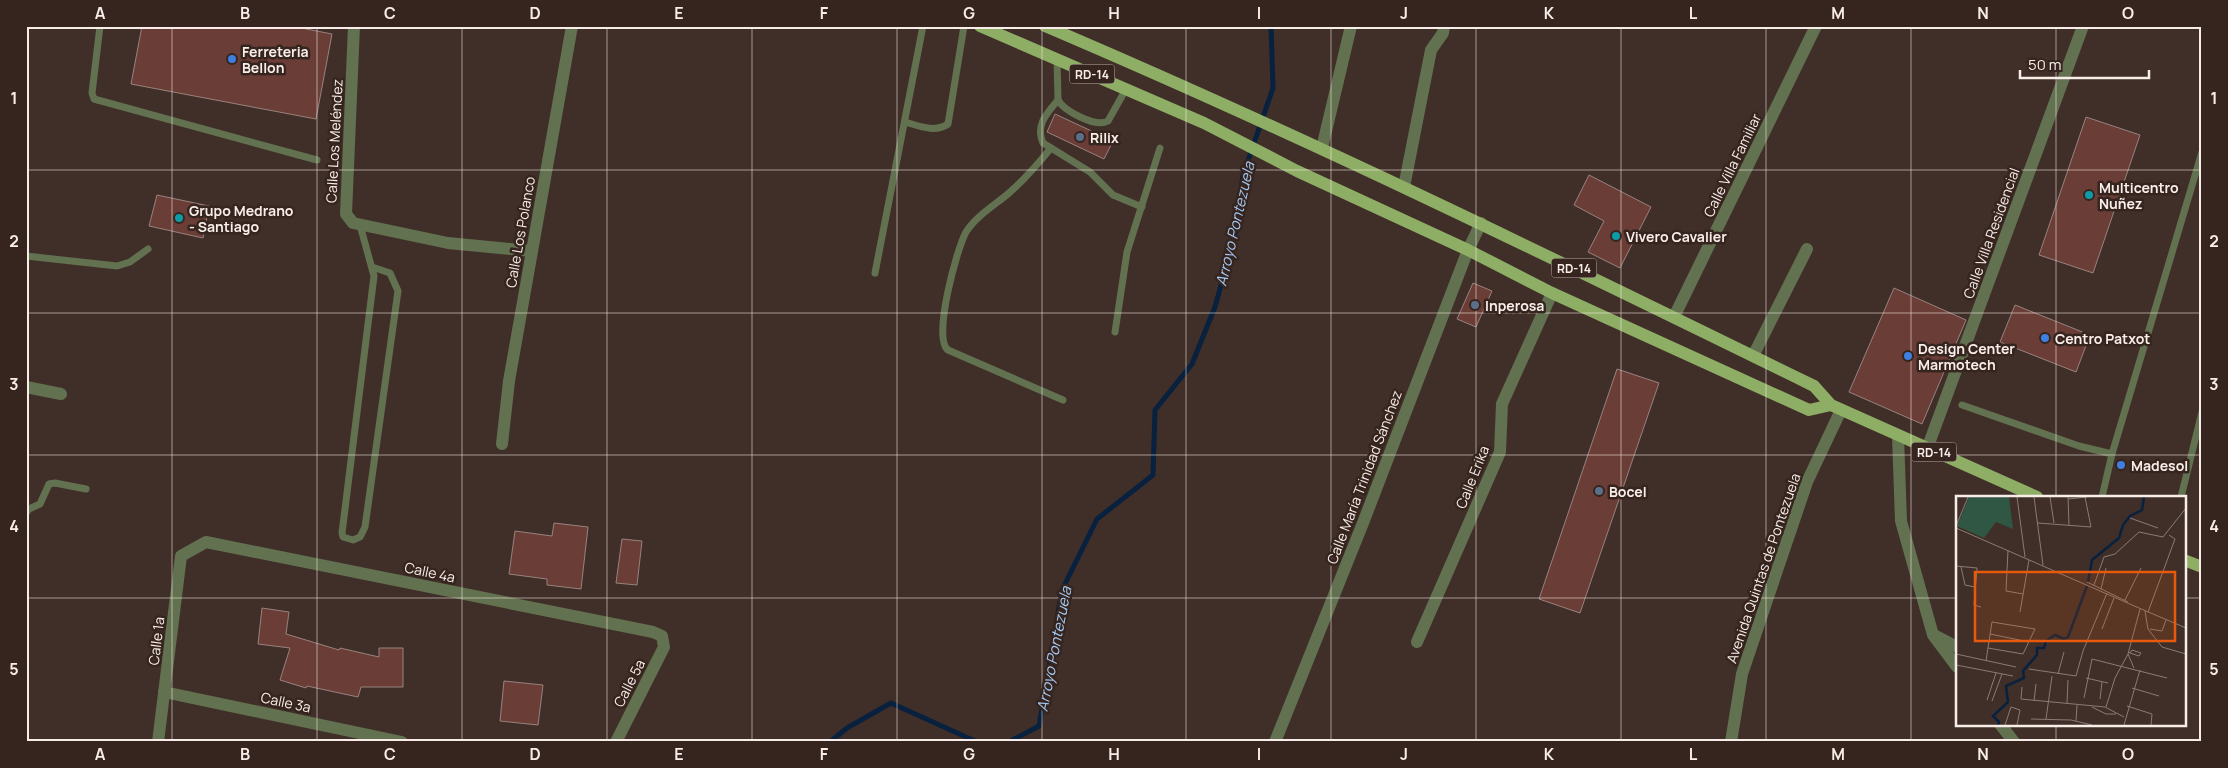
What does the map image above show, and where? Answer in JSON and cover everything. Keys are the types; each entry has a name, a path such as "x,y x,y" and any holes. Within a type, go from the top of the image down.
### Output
{"main road":[{"name":"RD-14","path":"980,26 1204,123 1297,171 1468,250 1552,293 1809,410 1836,408"},
{"name":"RD-14","path":"1045,26 1322,148 1481,223 1814,386 1836,408 2035,496"},
{"path":"2186,561 2202,567"}],"street":[{"name":"Calle Los Meléndez","path":"354,26 346,214 352,223 360,225"},
{"name":"Calle Los Polanco","path":"502,444 509,381 572,26"},
{"path":"1322,148 1351,26"},
{"path":"1404,187 1431,50 1442,33 1444,26"},
{"name":"Calle Villa Familiar","path":"1674,317 1816,26"},
{"name":"Calle Villa Residencial","path":"1926,449 2083,26"},
{"name":"Calle María Trinidad Sánchez","path":"1275,742 1363,523 1468,250 1481,223"},
{"path":"360,225 448,242 532,251"},
{"path":"1753,356 1807,249"},
{"name":"Calle Erika","path":"1417,642 1500,452 1502,404 1552,293"},
{"path":"26,388 61,394"},
{"name":"Avenida Quintas de Pontezuela","path":"1731,742 1742,674 1808,482 1836,408"},
{"path":"1898,436 1901,521 1933,635 1956,666"},
{"name":"Calle 4a","path":"192,550 206,542 653,632 662,636"},
{"name":"Calle 1a","path":"158,742 181,556 192,550"},
{"path":"1933,635 1956,646"},
{"name":"Calle 5a","path":"616,742 664,647 662,636"},
{"name":"Calle 3a","path":"164,692 402,742"},
{"path":"2002,726 2014,742"}],"lane":[{"path":"100,26 92,93 94,99 318,160"},
{"path":"875,273 923,26"},
{"path":"904,122 932,129 941,129 948,124 964,26"},
{"path":"1057,59 1058,100 1066,110 1101,124 1110,118 1126,89"},
{"path":"1058,100 1046,114 1040,126 1043,143 1090,172 1113,195 1142,207"},
{"path":"1051,148 1015,187 989,208 966,232 942,318 942,342 948,350 1063,400"},
{"path":"1115,332 1127,252 1160,148"},
{"path":"2102,496 2112,454 2202,152"},
{"path":"360,225 374,276 342,533 343,537 352,540 360,537 365,527 398,291 390,273 372,267"},
{"path":"26,256 117,266 130,262 148,249"},
{"path":"1962,405 2079,446 2112,454"},
{"path":"2181,496 2202,412"},
{"path":"26,513 29,509 40,504 49,484 55,483 86,489"}],"building":[{"name":"Ferreteria Bellon","path":"142,26 291,26 332,34 316,119 131,84"},
{"name":"Rilix","path":"1055,114 1113,141 1104,159 1047,132"},
{"name":"Multicentro Nuñez","path":"2086,117 2140,135 2093,273 2039,255"},
{"name":"Vivero Cavalier","path":"1589,175 1651,207 1620,268 1588,252 1604,221 1574,205"},
{"name":"Grupo Medrano - Santiago","path":"157,195 209,206 203,238 149,226"},
{"name":"Inperosa","path":"1473,283 1492,291 1476,327 1457,319"},
{"name":"Design Center Marmotech","path":"1894,288 1966,320 1922,424 1849,392"},
{"name":"Centro Patxot","path":"2015,305 2090,335 2076,372 2000,342"},
{"name":"Bocel","path":"1617,369 1659,383 1580,613 1539,599"},
{"path":"554,523 588,527 581,589 547,585 547,579 509,574 515,531 552,536"},
{"path":"622,539 642,541 637,585 616,583"},
{"path":"262,608 289,612 286,634 339,650 340,648 379,657 379,648 403,648 403,687 361,687 358,697 307,686 306,688 280,680 290,648 258,644"},
{"path":"504,681 543,685 538,725 500,721"}],"waterway":[{"name":"Arroyo Pontezuela","path":"1009,742 1039,726 1062,590 1097,519 1153,475 1155,410 1192,364 1215,307 1236,231 1243,175 1273,88 1271,26"},
{"name":"Arroyo Pontezuela","path":"830,742 847,728 891,703 977,742"}],"place":[{"name":"Ferreteria Bellon","path":"232,59"},
{"name":"Rilix","path":"1080,137"},
{"name":"Multicentro Nuñez","path":"2089,195"},
{"name":"Grupo Medrano - Santiago","path":"179,218"},
{"name":"Vivero Cavalier","path":"1616,236"},
{"name":"Inperosa","path":"1475,305"},
{"name":"Centro Patxot","path":"2045,338"},
{"name":"Design Center Marmotech","path":"1908,356"},
{"name":"Madesol","path":"2121,465"},
{"name":"Bocel","path":"1599,491"}]}
